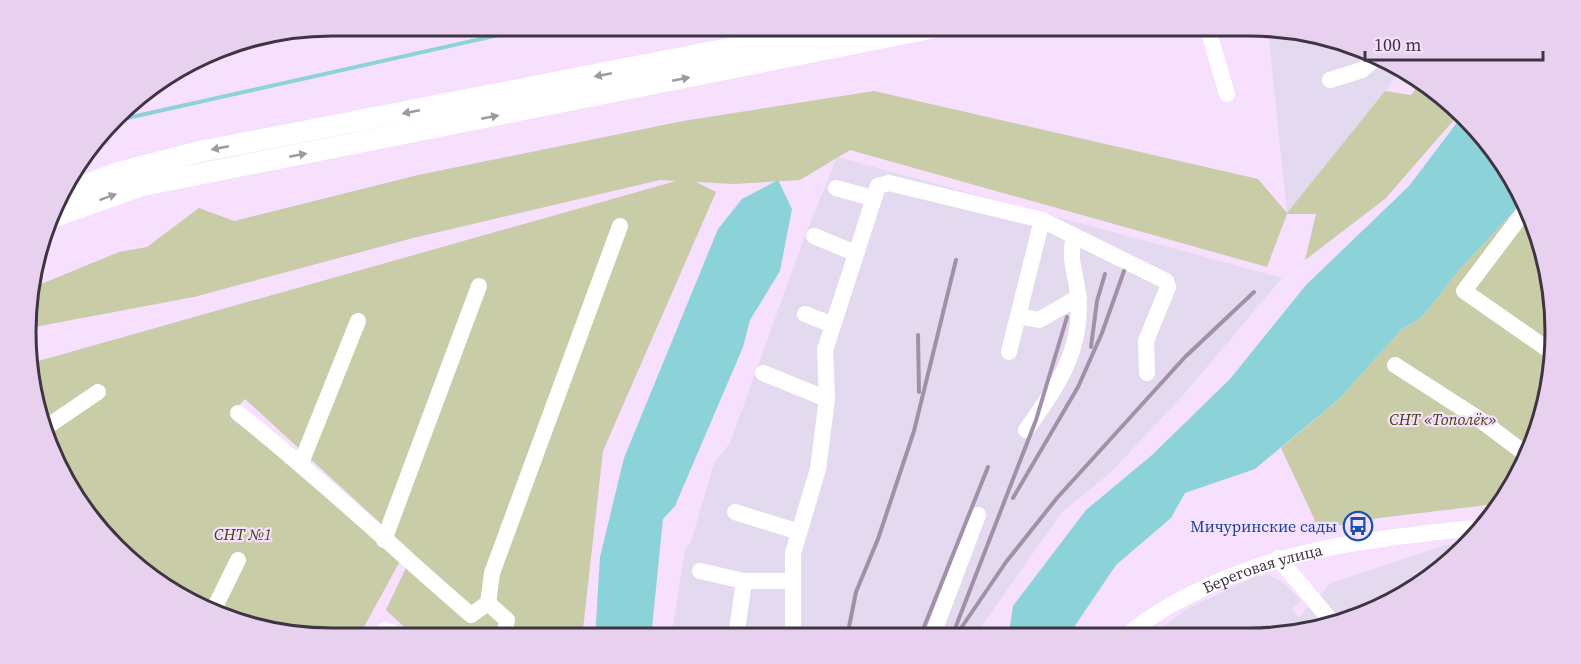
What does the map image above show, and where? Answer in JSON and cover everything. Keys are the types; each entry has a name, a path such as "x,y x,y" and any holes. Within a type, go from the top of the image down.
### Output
{"main road":[{"path":"73,189 117,173 198,152 794,36"},
{"path":"61,214 140,186 892,36"}],"street":[{"path":"1210,36 1227,94"},
{"path":"1330,80 1362,70 1370,63"},
{"path":"793,628 793,553 818,469 827,399 825,350 872,198 878,186 889,183 1042,220 1166,281 1168,286 1166,296 1146,341 1147,373"},
{"path":"836,188 872,198"},
{"path":"1521,216 1464,291 1544,347"},
{"path":"1010,352 1042,220"},
{"path":"238,413 301,463 384,540 471,615 488,603 492,573 620,226"},
{"path":"814,236 855,253"},
{"path":"1026,430 1057,388 1075,350 1078,297 1070,258 1074,236"},
{"path":"384,540 479,286"},
{"path":"1018,316 1040,320 1078,297"},
{"path":"806,314 833,325"},
{"path":"301,463 358,321"},
{"path":"1395,365 1479,419 1520,450"},
{"path":"763,373 827,399"},
{"path":"51,424 98,392"},
{"path":"735,512 799,532"},
{"path":"935,628 978,515"},
{"name":"Береговая улица","path":"1137,628 1183,598 1236,573 1278,558 1362,541 1471,528"},
{"path":"1278,558 1329,617"},
{"path":"216,604 238,560"},
{"path":"700,571 744,581 793,581"},
{"path":"737,628 744,581"},
{"path":"488,603 507,620 506,628"}],"shaded area":[{"path":"1269,37 1326,46 1362,59 1397,76 1287,214"},
{"path":"1457,122 1484,152 1517,208 1459,270 1422,317 1402,329 1339,399 1255,469 1185,493 1171,518 1116,565 1073,628 1009,628 1013,606 1086,510 1152,455 1230,379 1306,285 1409,186"},
{"path":"837,157 1282,278 1184,394 1111,472 1062,512 980,628 673,628 685,550 691,542 714,463 730,443 803,241"},
{"path":"778,180 792,209 780,271 750,320 743,347 675,506 663,519 652,628 596,628 600,557 624,458 718,229 742,199"},
{"path":"1455,544 1429,567 1397,588 1362,605 1326,618 1268,627 1162,628 1189,608 1255,577 1269,575 1282,582 1301,600 1291,610 1299,617 1331,583 1445,545"}],"green space":[{"name":"СНТ №1","path":"1416,88 1454,119 1385,199 1305,260 1316,214 1287,214 1267,267 850,150 800,180 734,184 696,182 716,192 603,451 583,628 405,628 386,610 413,553 245,399 230,415 400,561 363,628 313,627 274,622 219,605 184,588 152,567 109,527 76,480 59,445 46,409 38,361 676,181 660,180 413,238 194,297 36,327 40,284 119,252 147,247 199,208 234,221 418,175 683,121 874,91 1258,179 1287,213 1385,91 1411,95"},
{"name":"СНТ «Тополёк»","path":"1517,208 1535,255 1542,293 1545,332 1542,371 1535,409 1522,445 1505,480 1489,505 1379,518 1319,529 1281,448 1339,399 1402,329 1422,317 1459,270"}],"waterway":[{"path":"128,118 494,36"}],"railway":[{"path":"849,628 856,592 878,539 914,431 956,260"},
{"path":"1013,498 1078,387 1102,333 1124,271"},
{"path":"1091,347 1097,301 1105,274"},
{"path":"961,628 1006,562 1057,498 1185,357 1254,292"},
{"path":"956,626 1036,420 1067,317"},
{"path":"918,335 919,392"},
{"path":"924,628 988,467"}],"place":[{"name":"Мичуринские сады","path":"1358,526"}]}
